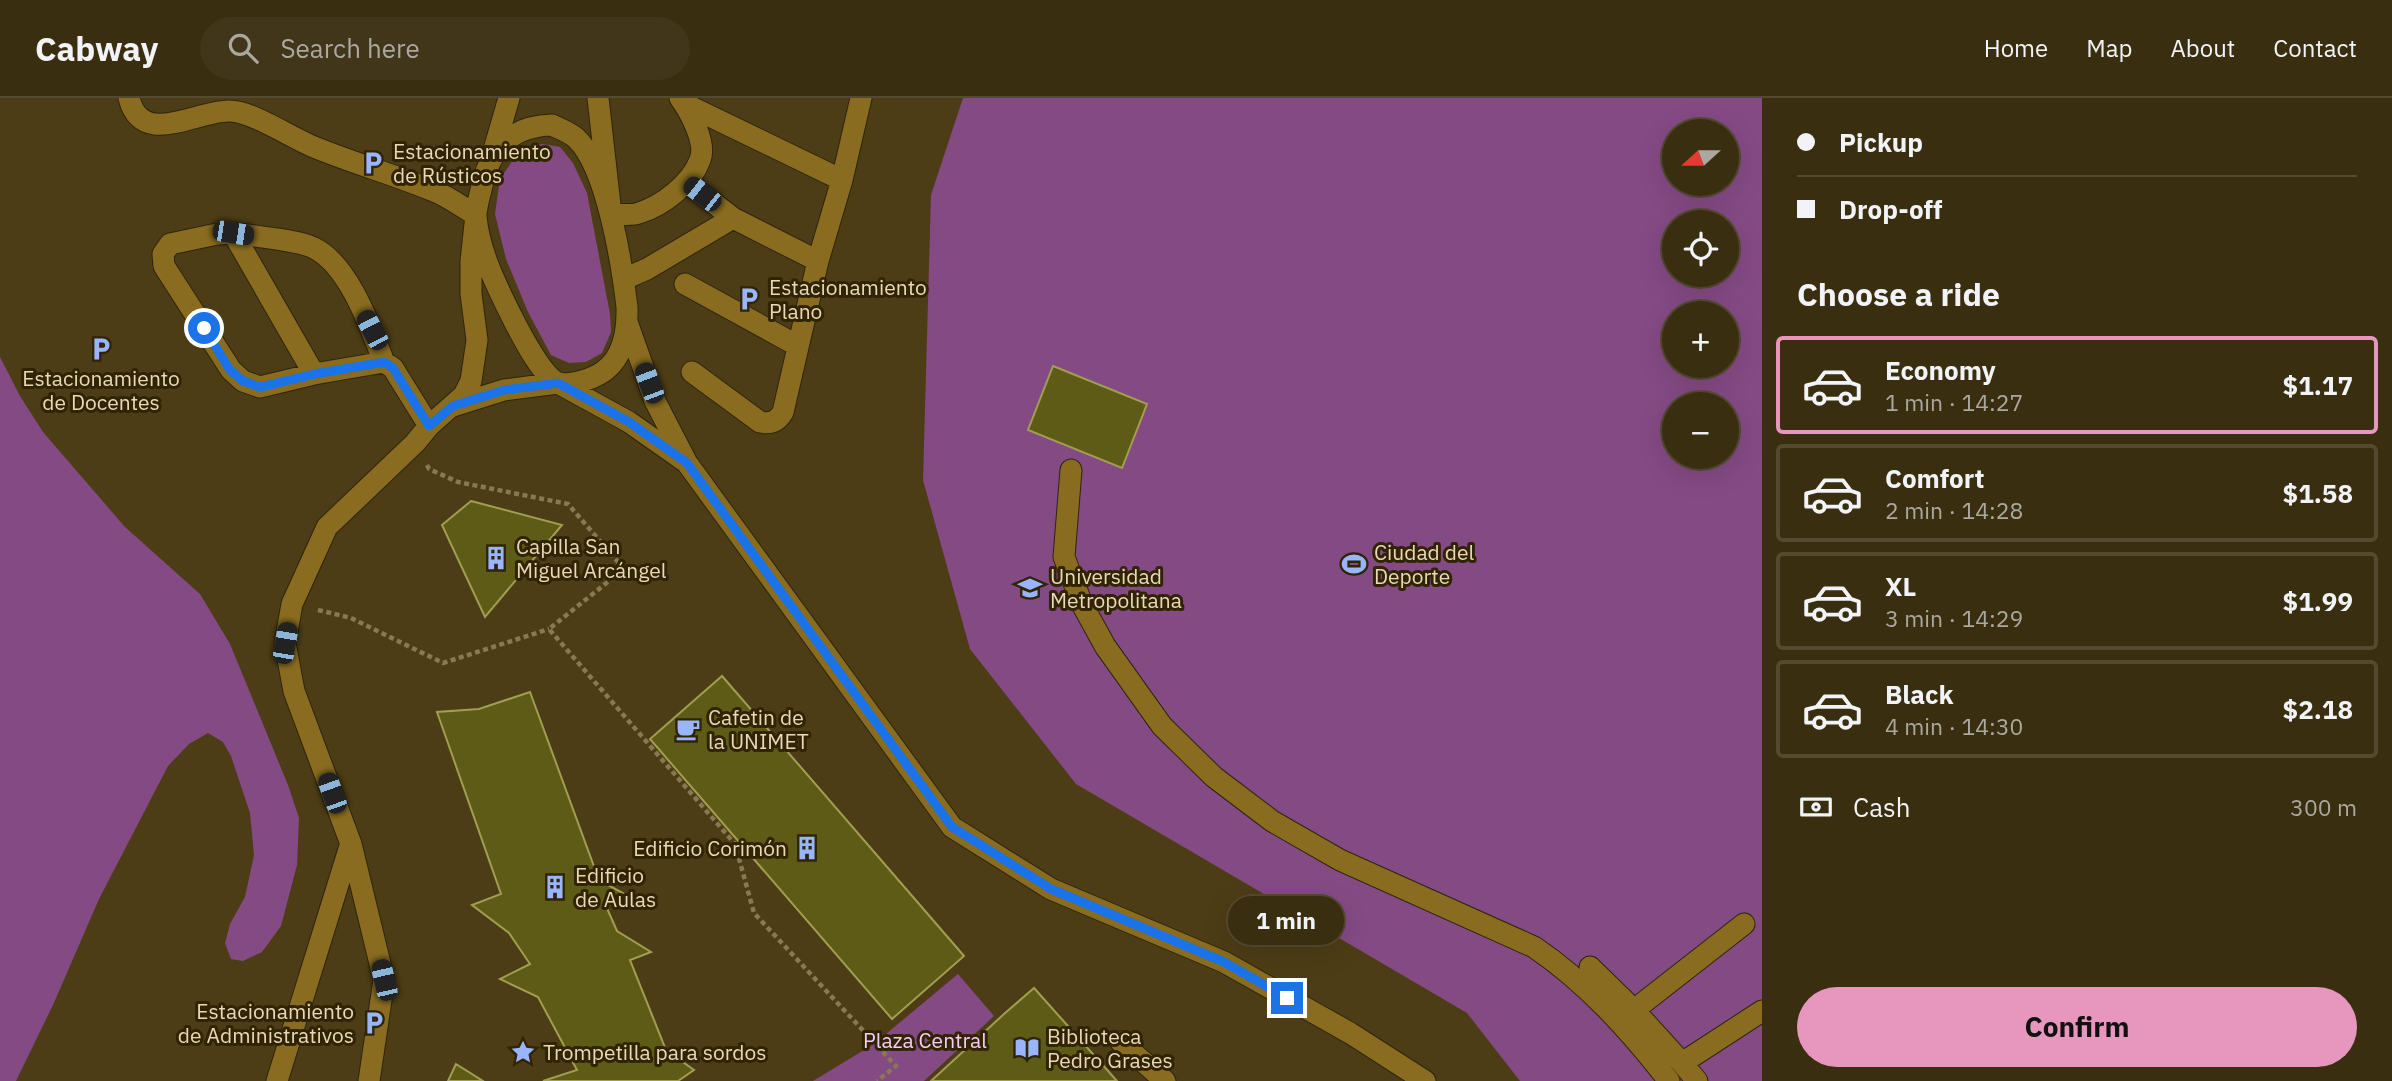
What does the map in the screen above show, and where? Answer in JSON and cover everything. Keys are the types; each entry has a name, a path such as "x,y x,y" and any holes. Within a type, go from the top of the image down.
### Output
{"lane":[{"path":"129,98 132,111 138,118 154,126 230,104 312,146 437,192 476,215 487,261 510,312 531,351 558,383 629,422 687,463"},
{"path":"369,1081 384,980 351,844 294,691 285,643 292,604 327,527 415,443 429,426 464,396 471,381 477,340 471,294 476,215 482,183 509,98"},
{"path":"598,98 611,214 624,279 627,322 656,401 687,463 952,827 1051,889 1224,962 1350,1033 1425,1081"},
{"path":"692,372 760,422 778,420 783,412 860,98"},
{"path":"611,214 636,214 660,204 686,182 701,158 699,133 683,101"},
{"path":"683,101 842,180"},
{"path":"491,159 505,140 516,133 552,125 576,138 590,158 611,214"},
{"path":"686,182 733,218 818,261"},
{"path":"624,279 648,269 733,218"},
{"path":"384,362 260,387 243,381 230,370 164,266 163,254 170,244 233,233 313,247 341,270 372,330 384,362 393,368 429,426"},
{"path":"233,233 314,374"},
{"path":"685,284 798,346"},
{"path":"453,406 504,390 587,380 610,368 618,355 627,322"},
{"path":"1071,470 1064,557 1082,604 1105,646 1162,726 1214,777 1272,821 1340,860 1534,947 1544,954 1574,978 1636,1039 1669,1081"},
{"path":"277,1081 351,844"},
{"path":"1633,1010 1744,925"},
{"path":"1590,967 1697,1081"},
{"path":"1682,1063 1762,1012"},
{"path":"1121,1042 1165,1081"}],"path":[{"path":"292,604 351,618 443,663 549,629 624,569 568,504 458,482 429,469 415,443"},
{"path":"549,629 735,844 754,913 896,1066 877,1081"}],"green space":[{"name":"Ciudad del Deporte","path":"963,98 1762,98 1762,1081 1520,1081 1467,1013 1076,784 970,649 923,480 931,195"},
{"path":"543,144 560,147 573,163 587,193 611,332 602,353 586,362 569,363 551,355 528,312 506,259 495,214 500,179 513,160 527,147"},
{"path":"0,357 43,432 125,527 200,594 230,644 299,818 297,865 281,926 262,952 243,961 231,959 225,943 230,924 245,897 254,855 250,813 231,756 223,742 208,733 189,744 168,766 99,899 53,1005 16,1081 0,1081"},
{"name":"Plaza Central","path":"958,974 994,1016 924,1081 813,1081 874,1044"}],"building":[{"path":"1053,366 1147,404 1122,468 1028,430"},
{"name":"Capilla San Miguel Arcángel","path":"471,501 562,525 485,617 442,525"},
{"name":"Edificio Corimón","path":"722,676 964,956 892,1019 650,739"},
{"name":"Edificio de Aulas","path":"530,692 599,880 630,897 606,906 617,931 651,952 630,960 666,1050 694,1070 678,1081 543,1081 577,1070 538,997 500,979 530,964 509,933 472,905 501,894 437,712 479,709"},
{"name":"Biblioteca Pedro Grases","path":"1034,988 1117,1081 931,1081 1004,1014"},
{"path":"456,1064 483,1081 448,1081"}],"place":[{"name":"Estacionamiento de Rústicos","path":"373,163"},
{"name":"Estacionamiento Plano","path":"749,299"},
{"name":"Estacionamiento de Docentes","path":"101,349"},
{"name":"Capilla San Miguel Arcángel","path":"496,558"},
{"name":"Ciudad del Deporte","path":"1354,564"},
{"name":"Universidad Metropolitana","path":"1030,588"},
{"name":"Cafetin de la UNIMET","path":"688,729"},
{"name":"Edificio Corimón","path":"807,848"},
{"name":"Edificio de Aulas","path":"555,887"},
{"name":"Estacionamiento de Administrativos","path":"374,1023"},
{"name":"Biblioteca Pedro Grases","path":"1027,1048"},
{"name":"Trompetilla para sordos","path":"523,1052"}],"route":[{"path":"204,328 230,370 243,381 260,387 384,362 393,368 429,426 453,406 504,390 558,383 629,422 687,463 952,827 1051,889 1224,962 1287,998"}]}
